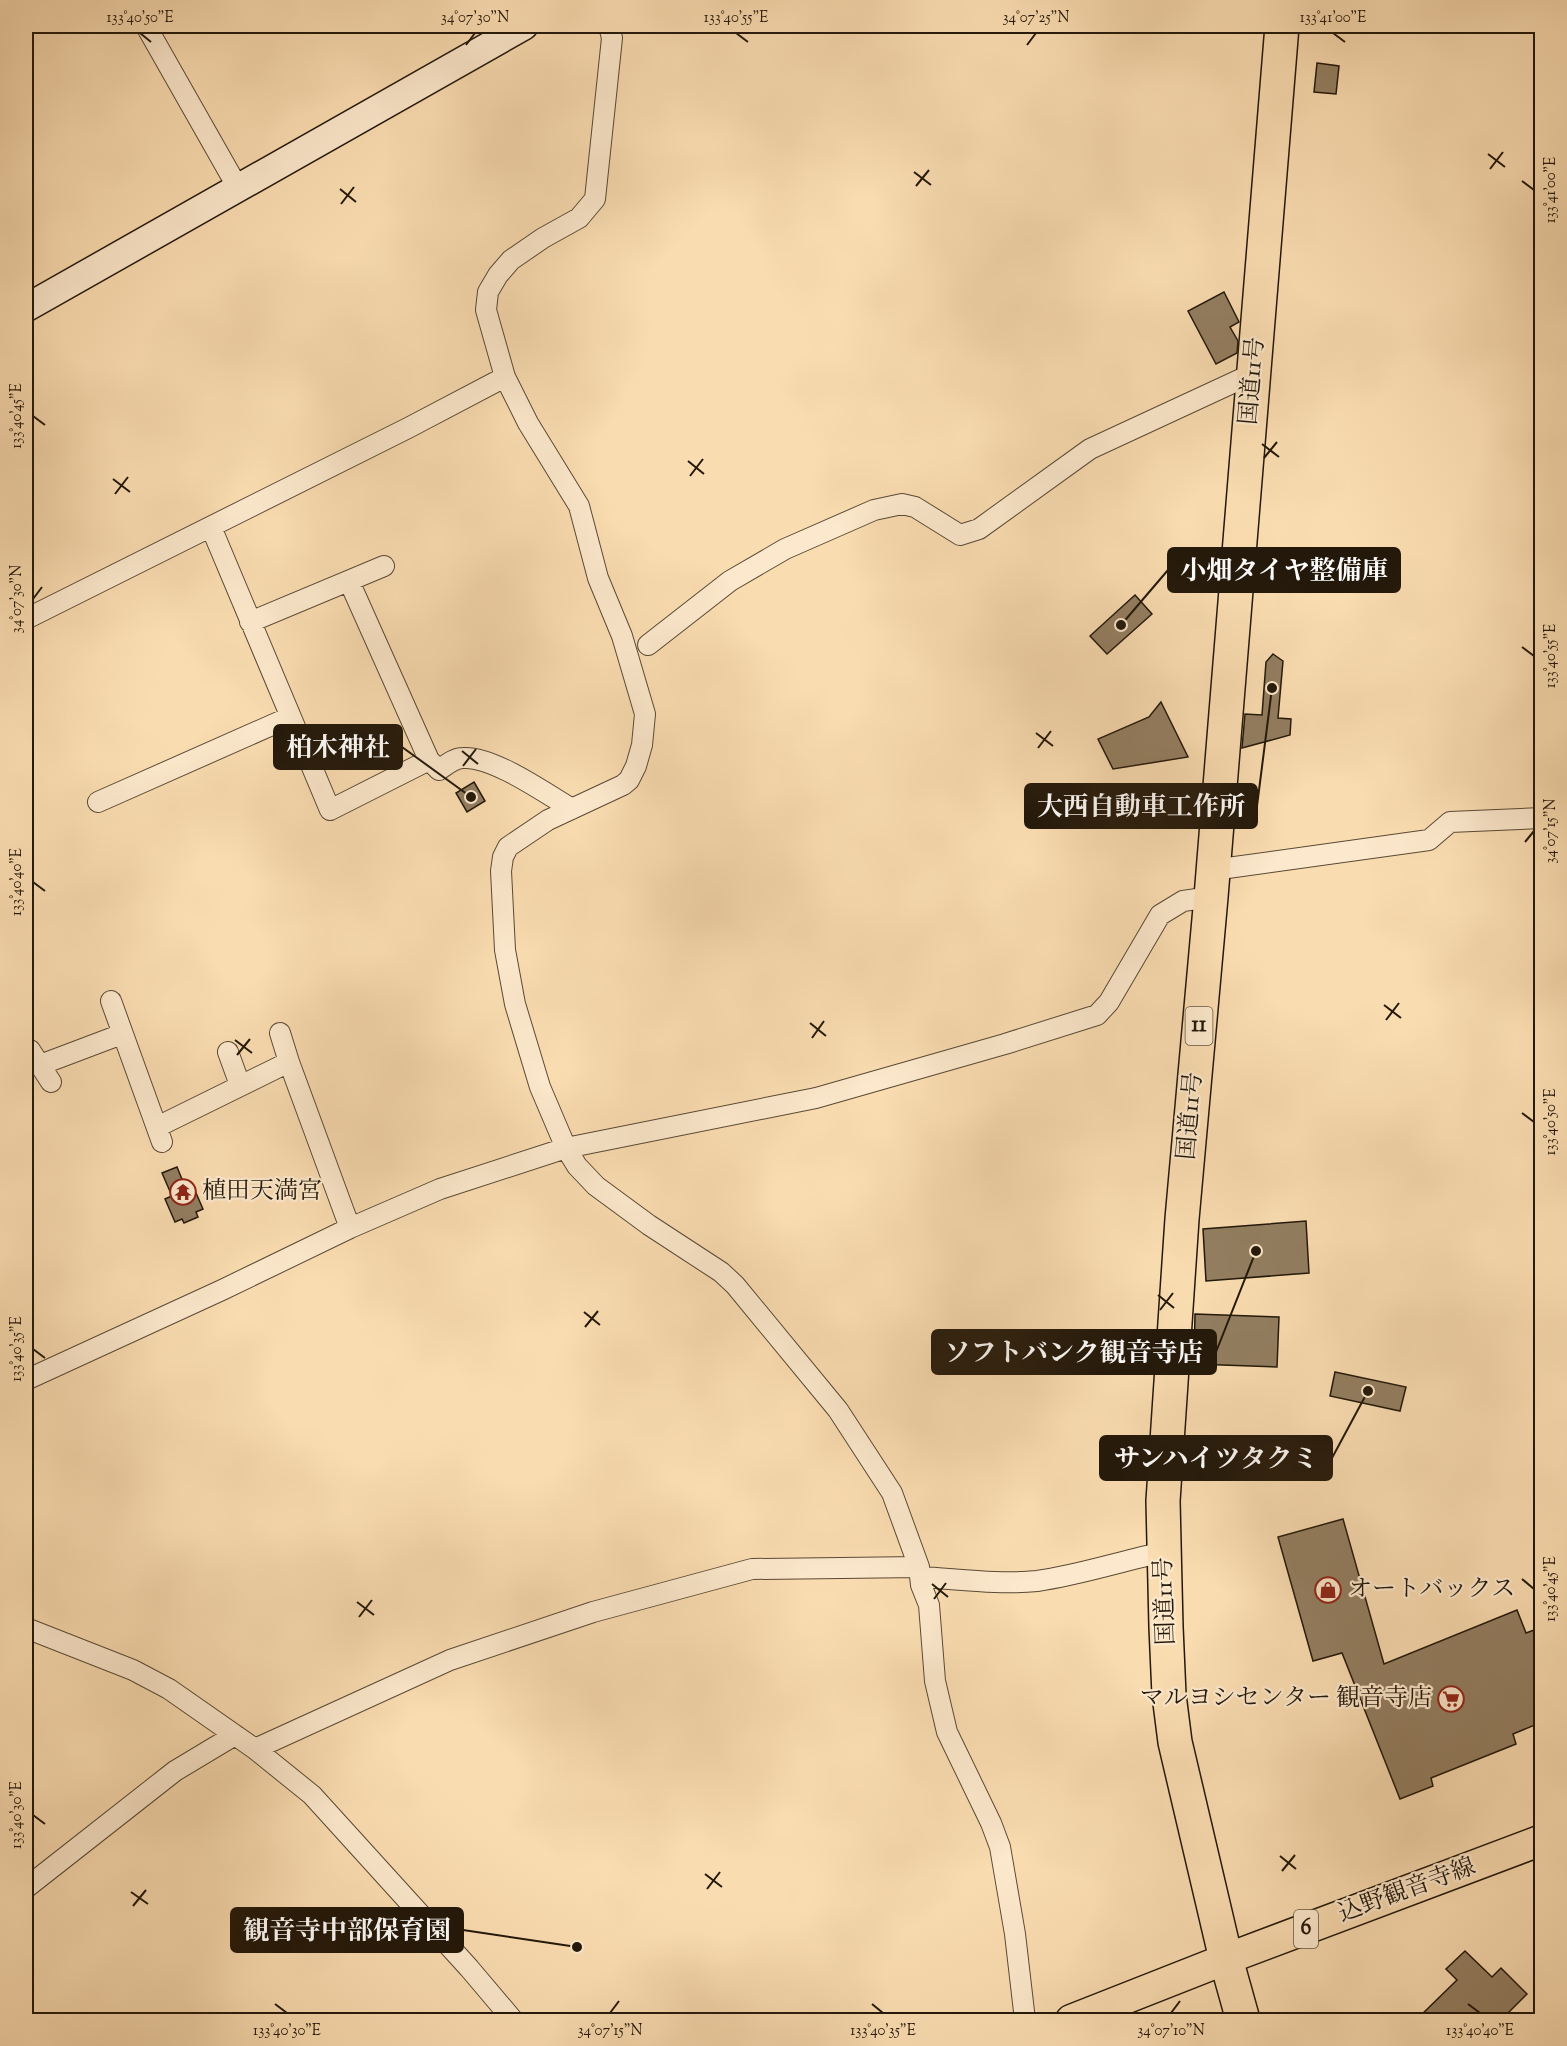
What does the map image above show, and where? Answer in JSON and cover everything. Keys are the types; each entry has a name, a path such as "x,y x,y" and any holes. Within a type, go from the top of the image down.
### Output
{"highway":[{"name":"国道11号","path":"1244,2020 1226,1959 1175,1742 1169,1695 1164,1552 1166,1446 1182,1219 1212,883 1282,26"}],"main road":[{"name":"込野観音寺線","path":"1071,2020 1542,1840"}],"street":[{"path":"146,26 238,188"},
{"path":"26,308 524,26"},
{"path":"609,26 612,38 595,200 579,218 543,238 511,260 498,275 488,292 486,310 505,377 528,423 579,506 598,578 622,636 645,714 642,745 629,780 623,785 548,820 508,847 503,857 501,871 505,950 515,1004 540,1087 566,1148 577,1166 596,1186 649,1225 721,1272 735,1285 838,1410 892,1493 920,1572 921,1585 929,1605 934,1681 947,1732 991,1823 1000,1847 1015,1934 1025,2020"},
{"path":"648,645 730,581 785,549 851,519 874,510 902,504 915,507 960,535 979,530 1090,448 1254,373"},
{"path":"26,619 505,377"},
{"path":"211,527 330,810 429,759"},
{"path":"250,622 384,566"},
{"path":"349,581 429,759 439,770 461,758 477,759 515,775 572,809"},
{"path":"98,802 291,717"},
{"path":"26,1380 212,1295 350,1228 440,1189 566,1148 816,1098 1097,1015 1109,1002 1160,915 1212,883 1429,840 1450,822 1542,818"},
{"path":"111,1001 159,1134 240,1085 289,1062"},
{"path":"280,1033 350,1228"},
{"path":"51,1082 35,1057 122,1034"},
{"path":"228,1052 240,1085"},
{"path":"255,1749 450,1660 593,1612 752,1569 920,1572 994,1581 1035,1581 1164,1552"},
{"path":"26,1628 134,1670 169,1689 255,1749 312,1795 469,1968 513,2020"},
{"path":"26,1888 175,1771 235,1735"}],"building":[{"path":"1317,63 1339,66 1336,94 1314,92"},
{"path":"1224,292 1239,322 1230,327 1238,341 1237,353 1216,364 1188,311"},
{"path":"1135,595 1152,614 1107,654 1090,636"},
{"path":"1273,654 1283,661 1278,718 1291,719 1290,735 1242,748 1245,714 1262,715 1266,662"},
{"path":"1161,702 1188,757 1113,769 1098,739 1149,717"},
{"path":"474,782 485,801 467,812 456,793"},
{"name":"植田天満宮","path":"177,1167 186,1189 193,1186 203,1209 196,1212 198,1217 184,1223 182,1219 175,1222 165,1199 172,1196 162,1173"},
{"path":"1306,1221 1309,1273 1206,1281 1203,1229"},
{"path":"1195,1314 1279,1317 1277,1367 1194,1364"},
{"path":"1335,1372 1406,1387 1400,1411 1330,1396"},
{"name":"マルヨシセンター 観音寺店","path":"1343,1519 1384,1664 1517,1610 1526,1633 1542,1627 1542,1722 1513,1734 1516,1744 1431,1778 1433,1786 1400,1799 1342,1653 1313,1661 1278,1537"},
{"path":"1465,1951 1492,1977 1501,1968 1527,1994 1501,2020 1416,2020 1457,1980 1446,1969"}],"place":[{"name":"小畑タイヤ整備庫","path":"1121,625"},
{"name":"大西自動車工作所","path":"1272,688"},
{"name":"柏木神社","path":"471,797"},
{"name":"植田天満宮","path":"183,1192"},
{"name":"ソフトバンク観音寺店","path":"1256,1251"},
{"name":"サンハイツタクミ","path":"1368,1391"},
{"name":"オートバックス","path":"1328,1590"},
{"name":"マルヨシセンター 観音寺店","path":"1451,1699"},
{"name":"観音寺中部保育園","path":"577,1947"}]}
